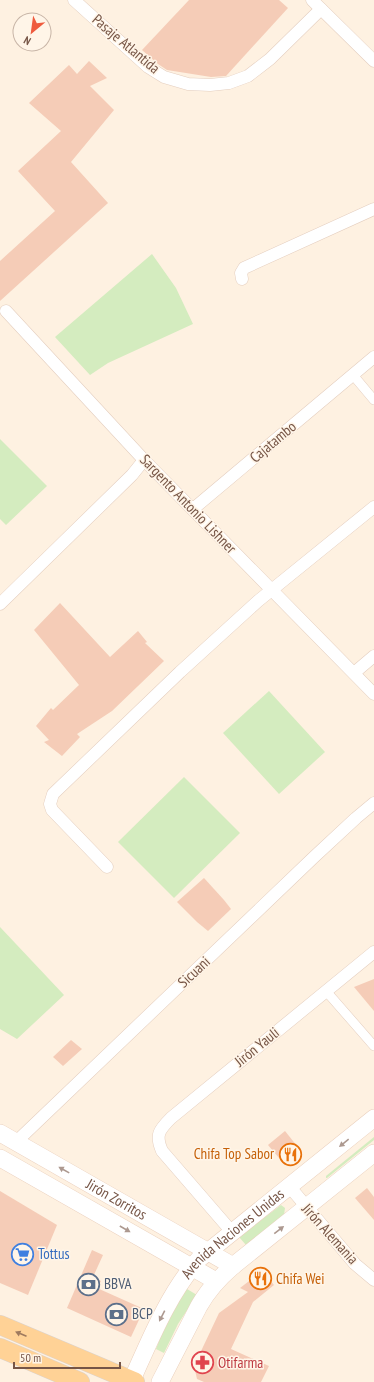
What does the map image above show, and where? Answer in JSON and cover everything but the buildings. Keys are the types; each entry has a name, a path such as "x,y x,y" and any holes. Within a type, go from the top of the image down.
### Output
{"main road":[{"name":"Avenida Naciones Unidas","path":"132,1382 144,1352 170,1301 192,1268 208,1251 374,1118"},
{"name":"Jirón Zorritos","path":"0,1133 234,1266"},
{"name":"Avenida Naciones Unidas","path":"160,1382 192,1318 205,1295 216,1282 374,1153"},
{"name":"Jirón Zorritos","path":"0,1158 216,1282"},
{"path":"0,1325 132,1382"},
{"path":"0,1348 80,1382"}],"street":[{"name":"Pasaje Atlantida","path":"74,0 148,67 164,76 188,84 210,85 229,84 248,76 270,59 321,9"},
{"path":"312,0 374,61"},
{"path":"242,279 241,273 244,268 374,209"},
{"name":"Sargento Antonio Lishner","path":"6,311 144,460 374,694"},
{"name":"Cajatambo","path":"193,509 374,357"},
{"path":"353,375 374,400"},
{"path":"0,604 132,475 144,460"},
{"path":"107,867 52,810 50,804 53,794 180,672 272,589 374,507"},
{"path":"354,673 374,656"},
{"name":"Sicuani","path":"16,1142 314,857 374,803"},
{"name":"Jirón Yauli","path":"232,1232 162,1151 158,1134 171,1118 374,952"},
{"path":"326,991 374,1046"},
{"name":"Jirón Alemania","path":"289,1186 355,1264 374,1280"}],"green space":[{"path":"152,254 176,288 193,324 108,363 90,375 55,337"},
{"path":"0,439 47,486 6,525 0,519"},
{"path":"269,691 325,752 279,794 223,733"},
{"path":"184,777 240,833 174,898 118,842"},
{"path":"0,927 64,995 17,1039 0,1029"},
{"path":"374,1137 374,1140 326,1178 326,1176"},
{"path":"281,1205 285,1208 284,1215 246,1245 239,1237"},
{"path":"187,1289 197,1295 178,1324 164,1353 156,1349 169,1318"}],"place":[{"name":"Chifa Top Sabor","path":"290,1154"},
{"name":"Tottus","path":"22,1254"},
{"name":"Chifa Wei","path":"260,1279"},
{"name":"BBVA","path":"88,1284"},
{"name":"BCP","path":"117,1314"},
{"name":"Otifarma","path":"202,1363"}]}
